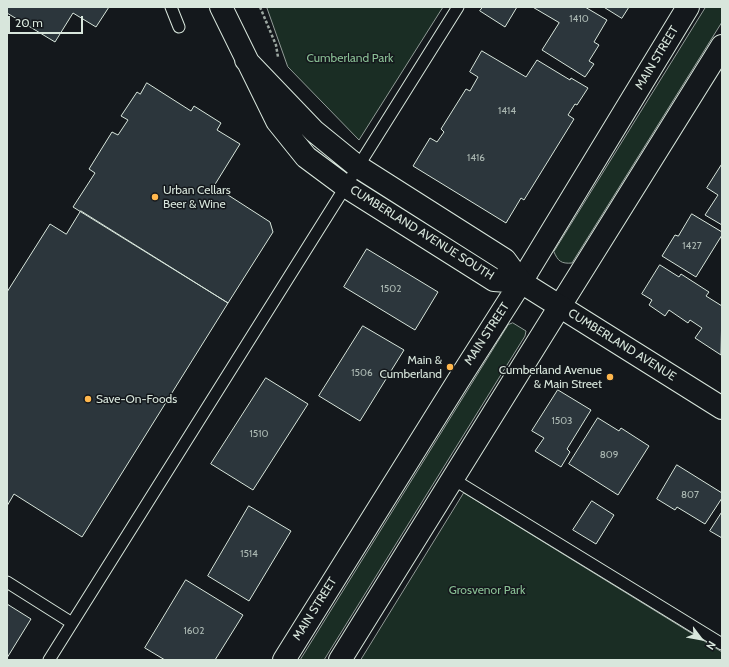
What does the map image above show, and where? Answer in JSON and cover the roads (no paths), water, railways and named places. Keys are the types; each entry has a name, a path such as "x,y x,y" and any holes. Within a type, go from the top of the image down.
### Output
{"street":[{"path":"221,7 246,60"},
{"name":"MAIN STREET","path":"284,660 453,387 521,282 688,7"},
{"path":"340,660 722,46"},
{"name":"CUMBERLAND AVENUE SOUTH","path":"246,60 314,130 357,166 505,260 521,282"},
{"name":"CUMBERLAND AVENUE SOUTH","path":"246,60 276,121 306,157 345,186 494,280 521,282"},
{"name":"CUMBERLAND AVENUE","path":"521,282 722,408"}],"lane":[{"path":"171,7 179,27"},
{"path":"49,660 458,7"},
{"path":"453,479 722,644"},
{"path":"7,582 72,623"}],"place":[{"name":"Urban Cellars Beer & Wine","path":"155,197"},
{"name":"Main & Cumberland","path":"450,367"},
{"name":"Cumberland Avenue & Main Street","path":"610,377"},
{"name":"Save-On-Foods","path":"88,399"}],"park label":[{"name":"Cumberland Park","path":"350,58"},
{"name":"Grosvenor Park","path":"487,590"}]}
